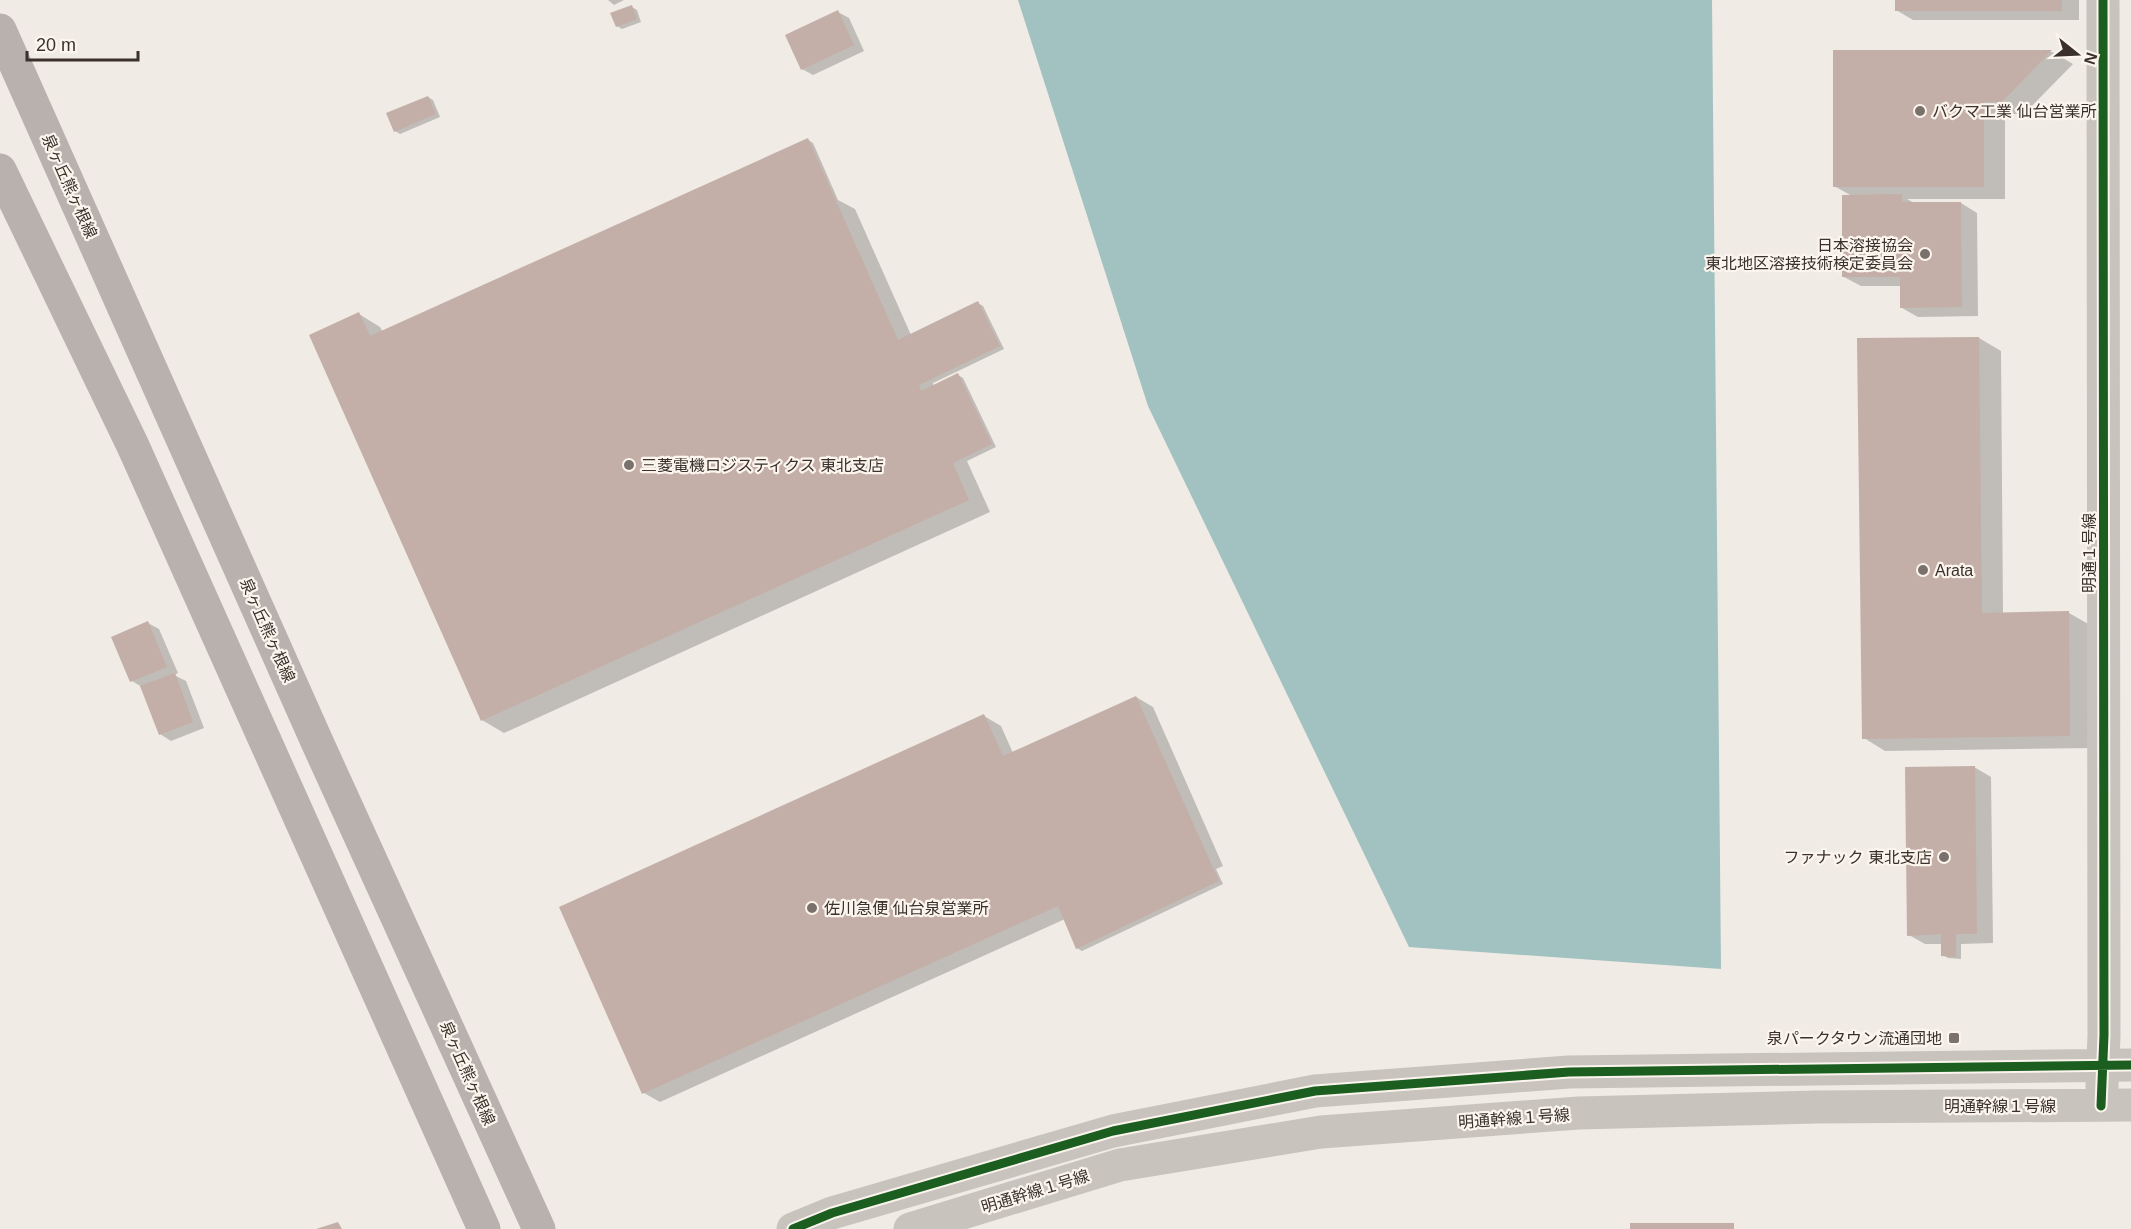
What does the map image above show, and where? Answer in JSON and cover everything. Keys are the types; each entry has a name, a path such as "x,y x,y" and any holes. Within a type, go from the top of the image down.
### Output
{"main road":[{"name":"泉ヶ丘熊ヶ根線","path":"0,30 318,744 539,1229"},
{"path":"0,170 133,446 484,1229"}],"street":[{"name":"明通１号線","path":"2103,0 2116,1106"},
{"path":"793,1229 832,1213 1113,1131 1315,1091 1569,1072 2117,1065"},
{"name":"明通幹線１号線","path":"910,1229 1120,1165 1321,1132 1579,1113 1816,1107 2116,1106"}],"water":[{"path":"1018,0 1712,0 1721,969 1409,947 1148,406"}],"building":[{"path":"1895,0 2062,0 2062,11 1895,11"},
{"path":"632,5 637,19 616,27 610,13"},
{"path":"838,10 854,45 801,70 785,35"},
{"path":"1833,50 2052,50 2002,102 1984,102 1984,187 1833,187"},
{"path":"428,96 436,114 394,132 386,113"},
{"path":"808,138 898,340 978,301 1000,346 919,385 921,391 958,373 992,444 953,463 969,500 481,721 309,335 359,312 370,336"},
{"path":"1902,194 1902,202 1961,202 1962,307 1900,308 1900,277 1842,277 1842,195"},
{"path":"1979,337 1982,613 2069,611 2070,736 1862,739 1857,338"},
{"path":"148,621 167,667 130,682 111,637"},
{"path":"175,673 193,722 159,735 140,686"},
{"path":"1136,696 1219,881 1076,949 1058,906 642,1094 559,907 984,714 1003,756"},
{"path":"1975,766 1977,934 1956,934 1956,957 1941,956 1941,934 1907,936 1905,767"},
{"path":"338,1222 342,1229 316,1229"},
{"path":"1630,1223 1734,1223 1734,1229 1630,1229"}],"cycle path":[{"path":"2101,1106 2104,1035 2103,0"},
{"path":"793,1229 832,1213 1113,1131 1315,1091 1569,1072 2131,1065"}],"place":[{"name":"バクマ工業 仙台営業所","path":"1920,111"},
{"name":"日本溶接協会 東北地区溶接技術検定委員会","path":"1925,254"},
{"name":"三菱電機ロジスティクス 東北支店","path":"629,465"},
{"name":"Arata","path":"1923,570"},
{"name":"ファナック 東北支店","path":"1944,857"},
{"name":"佐川急便 仙台泉営業所","path":"812,908"},
{"name":"泉パークタウン流通団地","path":"1954,1038"}]}
